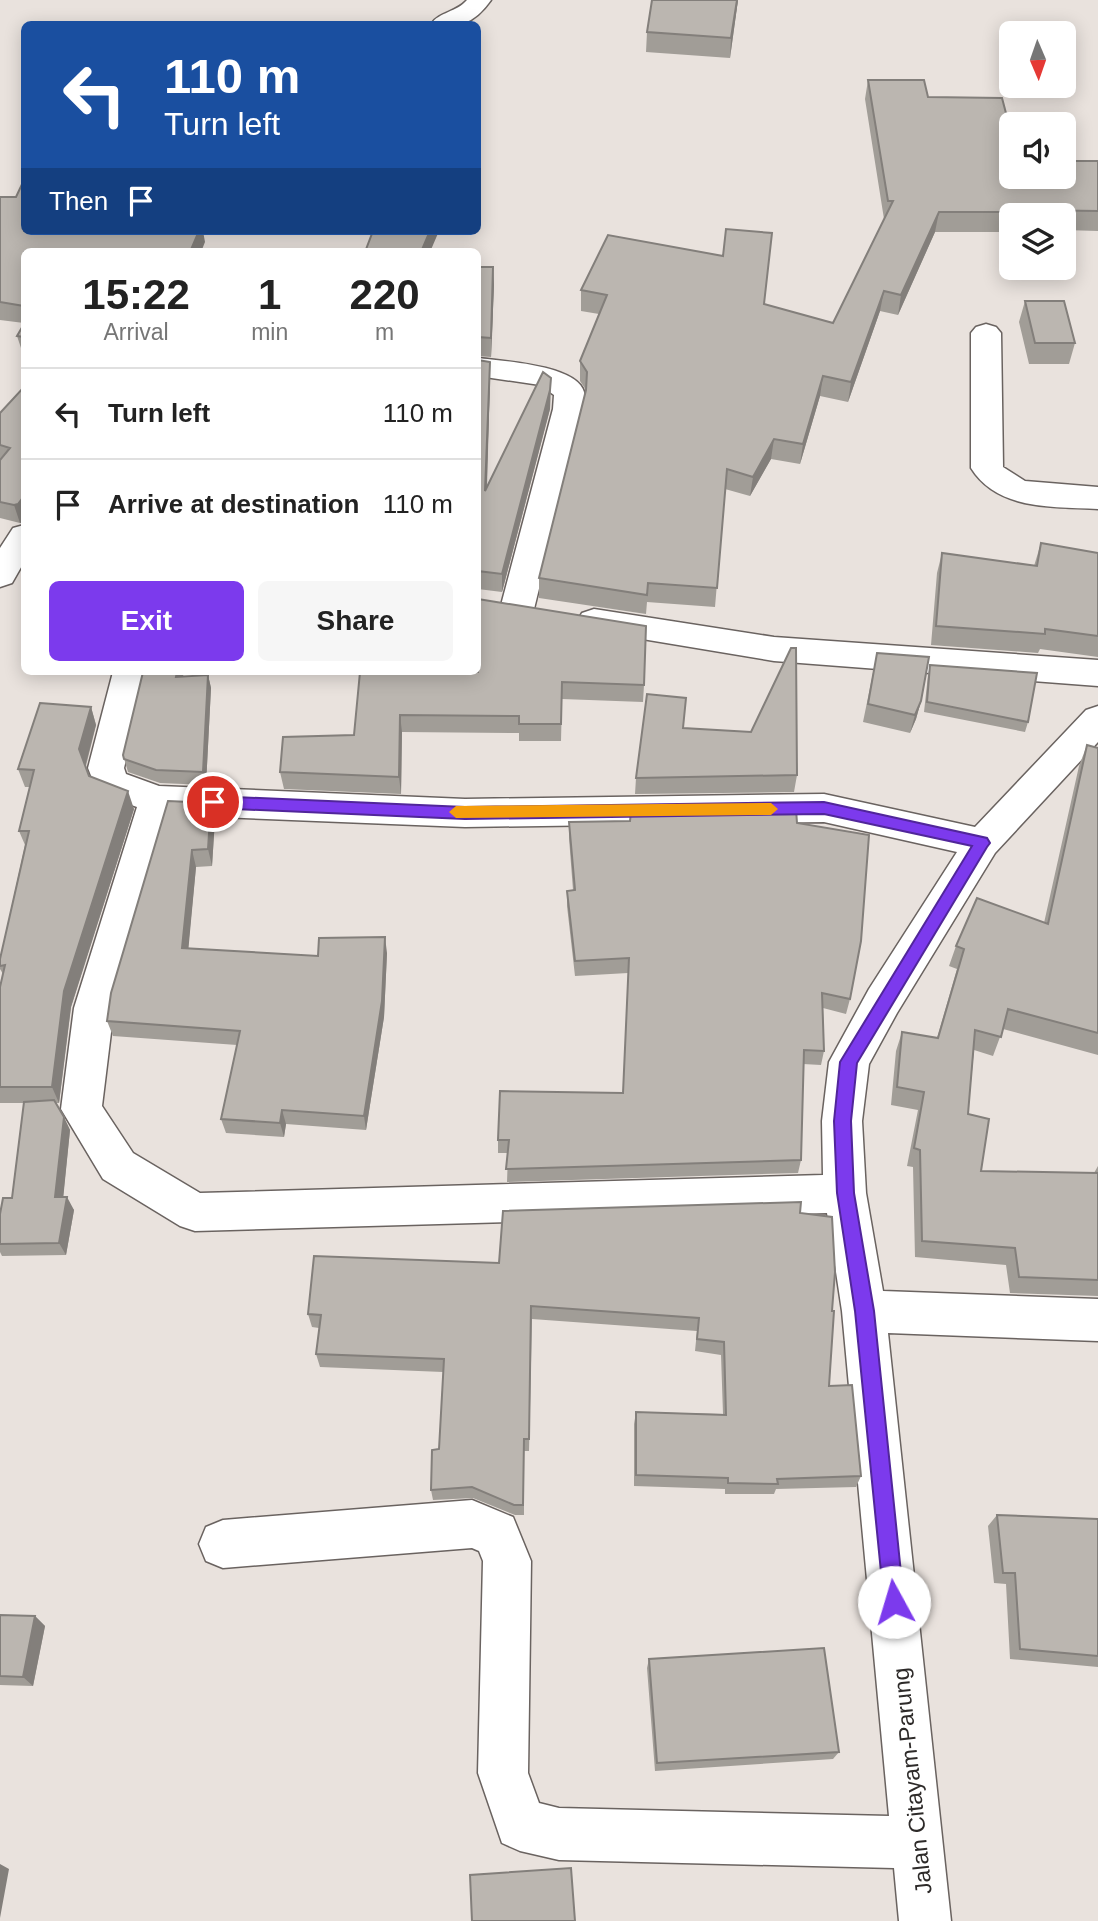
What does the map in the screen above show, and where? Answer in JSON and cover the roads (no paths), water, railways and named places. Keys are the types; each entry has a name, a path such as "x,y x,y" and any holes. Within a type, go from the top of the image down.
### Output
{"street":[{"path":"450,21 469,13 479,0"},
{"path":"986,333 987,468 992,479 1007,488 1026,492 1098,498"},
{"path":"481,367 548,377 569,392 568,409 527,611 774,649 1098,673"},
{"path":"0,575 21,541"},
{"path":"129,675 106,768 111,783 157,800 465,813 824,808 982,843"},
{"name":"Jalan Citayam-Parung","path":"925,1921 864,1311 845,1193 842,1121 849,1062 982,843 1098,719"},
{"path":"157,800 94,1008 81,1109 118,1166 195,1213 845,1193"},
{"path":"864,1311 1098,1320"},
{"path":"223,1544 472,1524 496,1534 507,1561 502,1773 520,1825 559,1834 882,1842 918,1840"}]}
